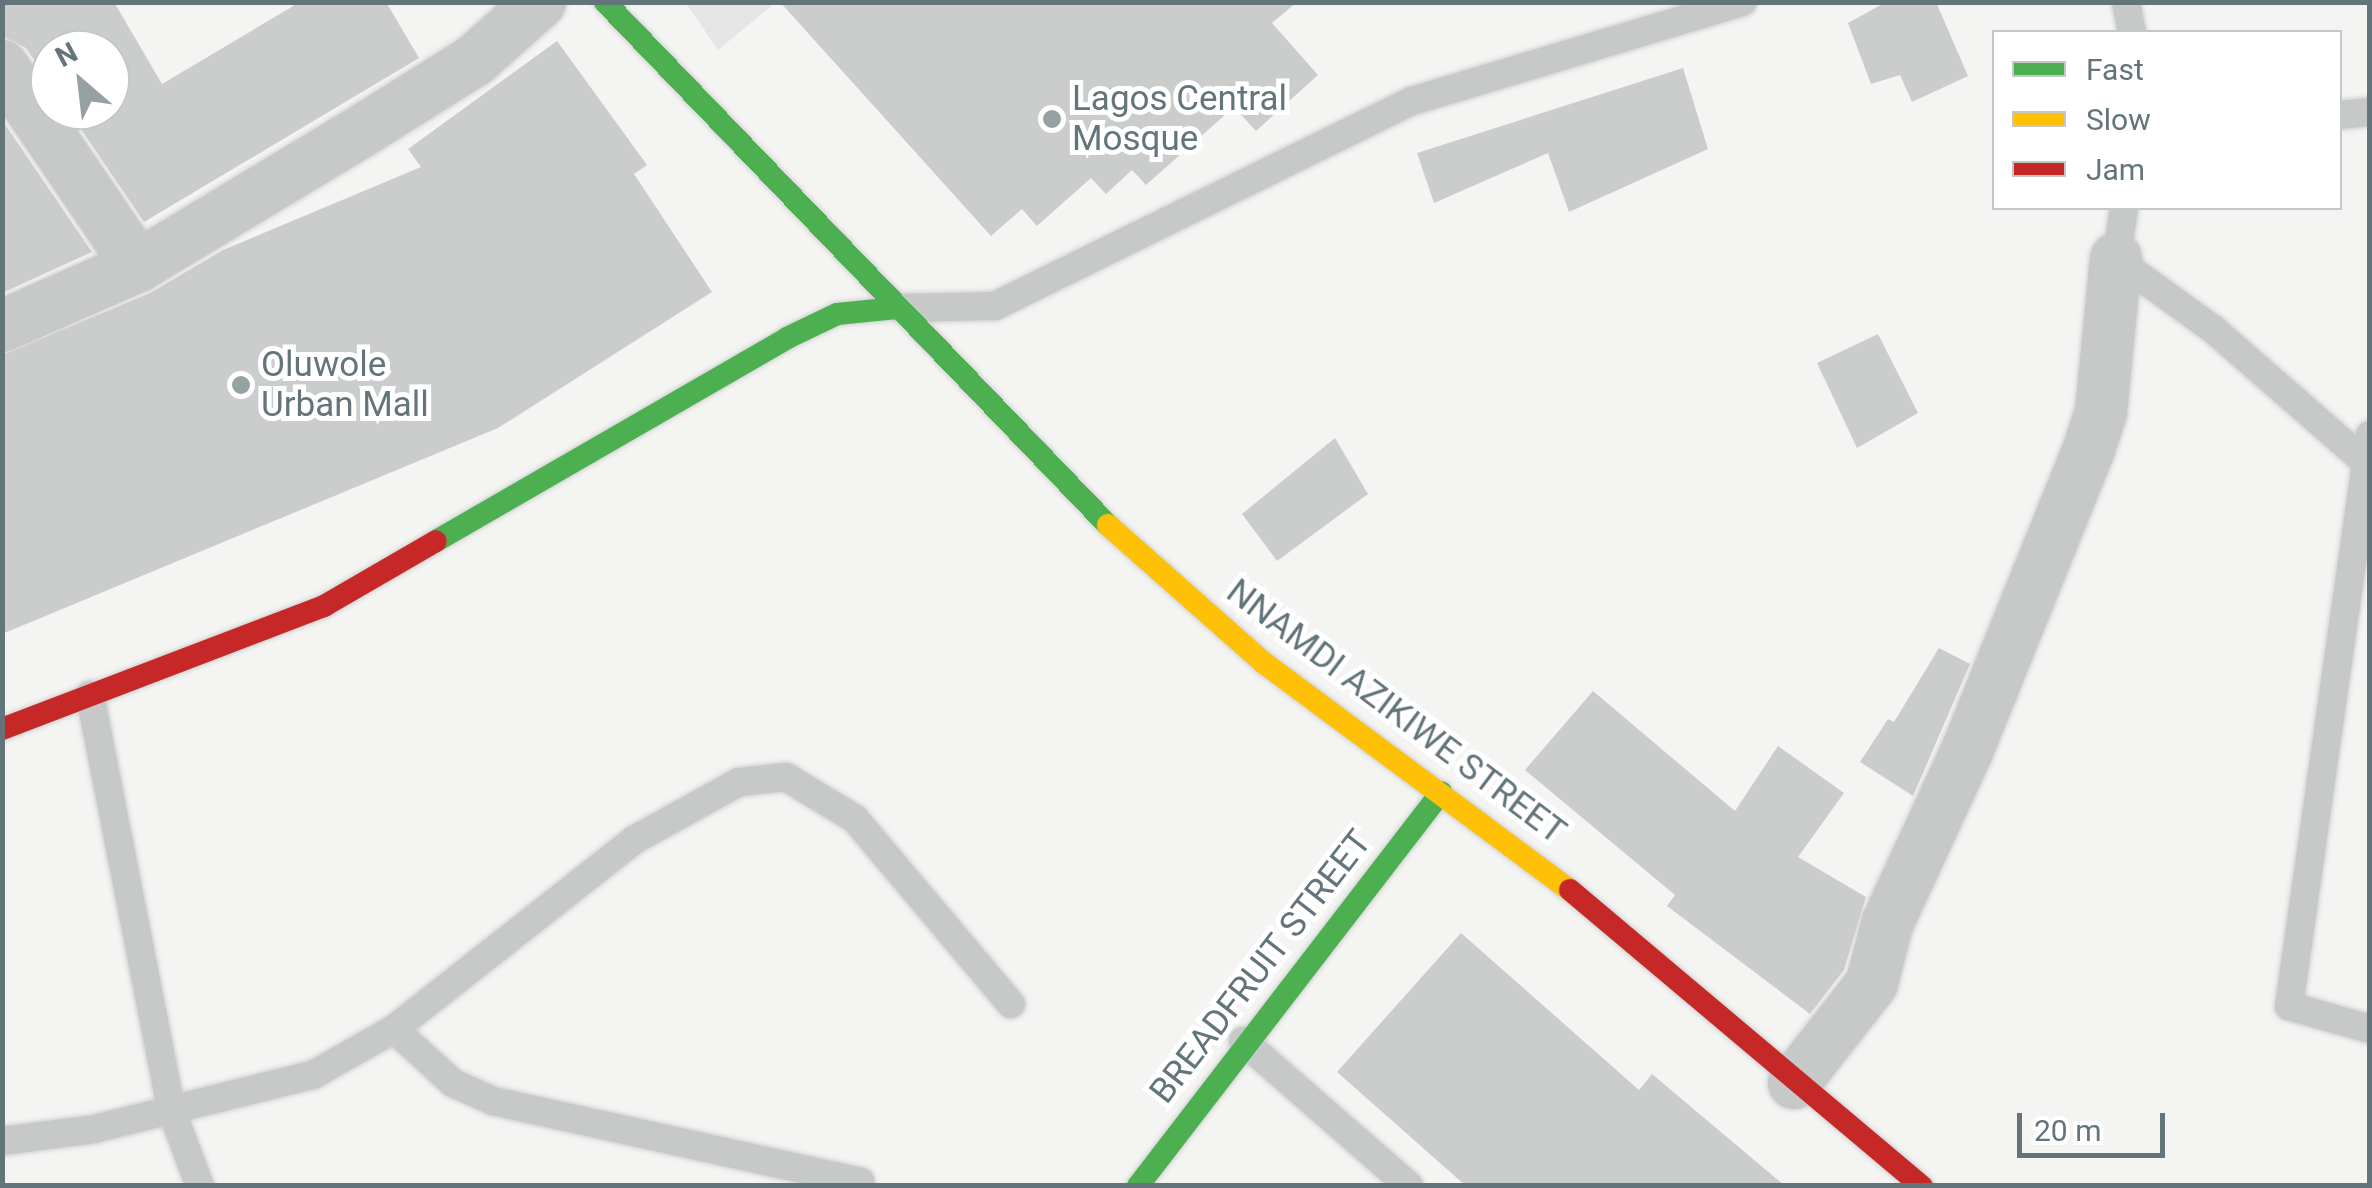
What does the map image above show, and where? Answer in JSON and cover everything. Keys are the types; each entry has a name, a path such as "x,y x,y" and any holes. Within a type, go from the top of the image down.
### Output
{"main road":[{"name":"NNAMDI AZIKIWE STREET","path":"606,2 1091,510 1264,663 1627,932 1794,1083 1922,1186"},
{"path":"2,729 324,606 788,338 837,314 897,308"},
{"name":"BREADFRUIT STREET","path":"1138,1186 1243,1041 1440,792"}],"street":[{"path":"2,326 138,266 476,60 540,2"},
{"path":"2,66 138,266"},
{"path":"1794,1083 1872,984 1887,924 1966,751 2089,449 2100,412 2116,260"}],"lane":[{"path":"897,308 995,306 1412,101 1742,2"},
{"path":"2126,2 2132,30"},
{"path":"2342,116 2370,112"},
{"path":"2124,210 2116,260 2214,330 2368,454 2290,1006 2370,1029"},
{"path":"90,695 171,1110 200,1186"},
{"path":"2,1141 171,1110 314,1074 394,1029 634,840 738,782 786,777 855,819 1011,1004"},
{"path":"394,1029 453,1083 493,1101 860,1182"},
{"path":"1243,1041 1408,1186"}],"shaded area":[{"path":"686,3 775,3 718,50"}],"building":[{"path":"2,2 114,2 162,84 300,2 386,2 419,58 144,222 82,130 130,130 130,30 30,30 30,54 2,36"},
{"name":"Lagos Central Mosque","path":"780,2 1297,2 1272,23 1318,75 1256,131 1234,107 1146,185 1132,170 1106,194 1091,178 1037,226 1022,209 991,236"},
{"path":"1886,2 1936,2 1968,76 1912,102 1900,75 1871,84 1848,23"},
{"name":"Oluwole Urban Mall","path":"557,41 647,165 634,174 712,292 498,428 2,634 2,355 150,293 223,250 421,167 408,149"},
{"path":"1683,68 1708,149 1569,212 1548,153 1434,203 1417,153"},
{"path":"2,120 92,252 2,293"},
{"path":"1878,334 1918,413 1857,448 1817,363"},
{"path":"1335,438 1368,494 1277,561 1242,514"},
{"path":"1939,648 1970,664 1913,796 1860,762 1888,719 1894,722"},
{"path":"1593,691 1735,811 1778,746 1844,793 1798,857 1866,897 1844,970 1810,1014 1667,906 1675,895 1525,770"},
{"path":"1461,933 1639,1090 1652,1074 1785,1186 1466,1186 1337,1072"}],"traffic: fast":[{"path":"605,2 1108,525"},
{"path":"436,541 787,338 837,314 897,308"},
{"path":"1138,1186 1441,792"}],"traffic: slow":[{"path":"1108,525 1264,663 1570,890"}],"traffic: jam":[{"path":"2,729 324,606 436,541"},
{"path":"1570,890 1922,1186"}],"place":[{"name":"Lagos Central Mosque","path":"1052,119"},
{"name":"Oluwole Urban Mall","path":"241,385"}]}
